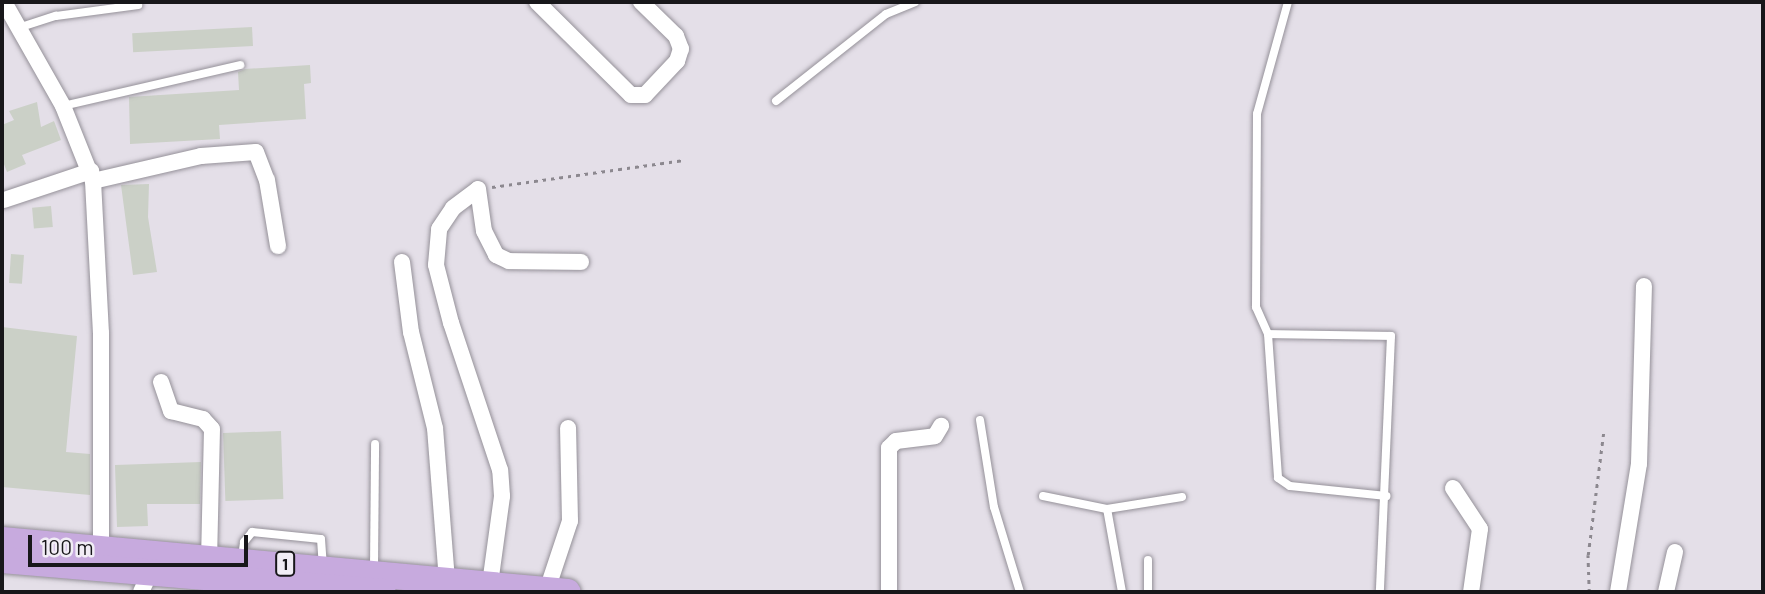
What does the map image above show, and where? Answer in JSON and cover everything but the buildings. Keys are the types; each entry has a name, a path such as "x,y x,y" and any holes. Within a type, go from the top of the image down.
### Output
{"highway":[{"name":"1","path":"2,540 242,561 295,574 378,582 447,579 557,591"},
{"name":"1","path":"2,560 145,583 295,574 323,566 378,582"}],"street":[{"path":"537,2 631,95 645,94 677,61 681,49 677,36 642,2"},
{"path":"6,11 63,106 92,176 101,333 101,550"},
{"path":"4,200 92,176 201,156 256,152 267,180 278,246"},
{"path":"490,584 502,496 500,470 451,323 435,243 453,208 478,189 484,231 496,255 509,261 581,262"},
{"path":"402,262 411,332 435,428 447,579"},
{"path":"1618,592 1639,464 1644,286"},
{"path":"161,382 171,411 203,419 212,429 209,558"},
{"path":"889,592 889,448 895,441 935,436 941,426"},
{"path":"557,591 570,521 568,428"},
{"path":"1453,488 1480,529 1471,592"},
{"path":"1666,592 1675,552"}],"lane":[{"path":"776,101 886,14 915,2"},
{"path":"1287,2 1278,46 1258,114 1256,307 1268,334 1278,478 1290,486 1385,496"},
{"path":"6,11 56,16 138,5"},
{"path":"63,106 240,65"},
{"path":"1268,334 1391,336 1380,592"},
{"path":"980,420 995,507 1020,592"},
{"path":"375,444 378,582"},
{"path":"1043,496 1107,509 1182,497"},
{"path":"1107,509 1122,592"},
{"path":"242,561 244,542 252,532 321,538 323,566"},
{"path":"1148,560 1148,592"}],"path":[{"path":"478,189 684,160"},
{"path":"1589,592 1587,555 1604,429"}]}
